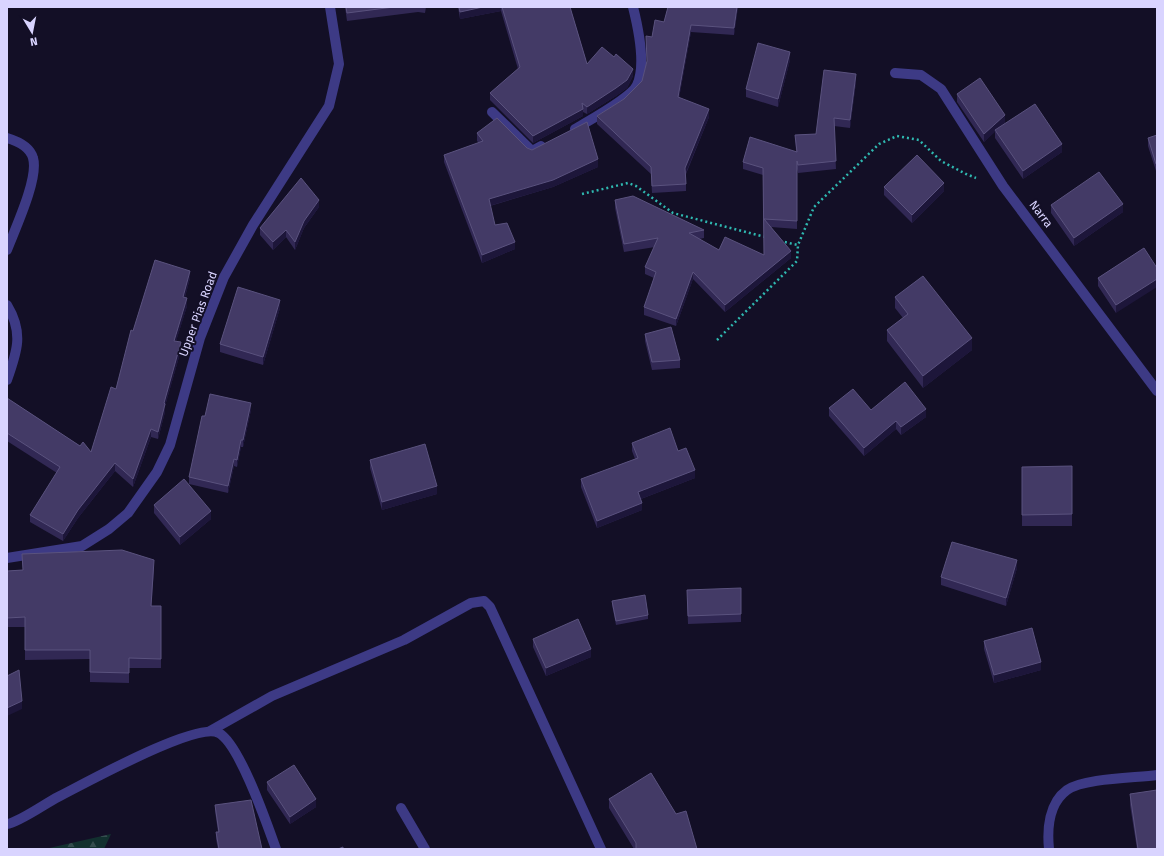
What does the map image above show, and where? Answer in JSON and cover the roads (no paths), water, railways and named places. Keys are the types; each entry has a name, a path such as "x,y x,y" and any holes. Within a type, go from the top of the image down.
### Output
{"street":[{"name":"Upper Pias Road","path":"7,558 82,546 109,529 128,513 157,472 170,445 200,338 224,277 253,225 329,106 339,64 330,7"},
{"path":"567,133 626,97 637,86 640,71 640,48 638,28 633,7"},
{"name":"Narra","path":"895,73 921,75 941,89 1003,186 1157,391"},
{"path":"492,112 532,151 553,140"},
{"path":"7,138 25,147 30,153 34,165 31,185 7,250"},
{"path":"7,305 14,319 17,352 7,380"},
{"path":"7,824 157,747 200,732 210,731 272,696 404,640 471,603 484,601 490,607 601,849"},
{"path":"210,731 223,736 237,756 263,811 276,849"},
{"path":"1049,849 1048,837 1050,817 1057,802 1067,790 1086,783 1157,776"},
{"path":"401,808 425,849"}]}
